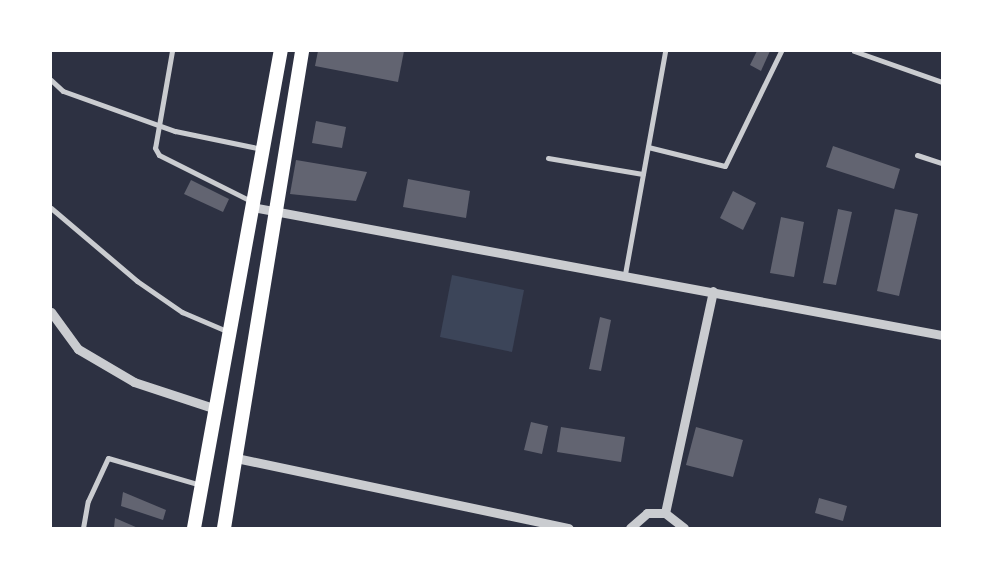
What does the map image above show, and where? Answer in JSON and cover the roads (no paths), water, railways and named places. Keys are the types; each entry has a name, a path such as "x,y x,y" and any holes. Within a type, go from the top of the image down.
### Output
{"highway":[{"path":"194,528 281,51"},
{"path":"224,528 279,214 302,51"}],"street":[{"path":"172,51 155,148 159,155 252,204 279,214 625,274 942,335"},
{"path":"625,274 666,51"},
{"path":"648,147 725,166 781,51"},
{"path":"854,51 942,82"},
{"path":"51,80 63,91 160,123 175,131 263,149"},
{"path":"917,155 942,163"},
{"path":"548,158 643,174"},
{"path":"51,208 137,281 182,312 230,332"},
{"path":"665,513 713,291"},
{"path":"51,312 86,354 134,382 216,409"},
{"path":"83,528 88,501 108,458 202,485"},
{"path":"236,458 569,528"},
{"path":"630,528 647,513 665,513 684,528"}]}
